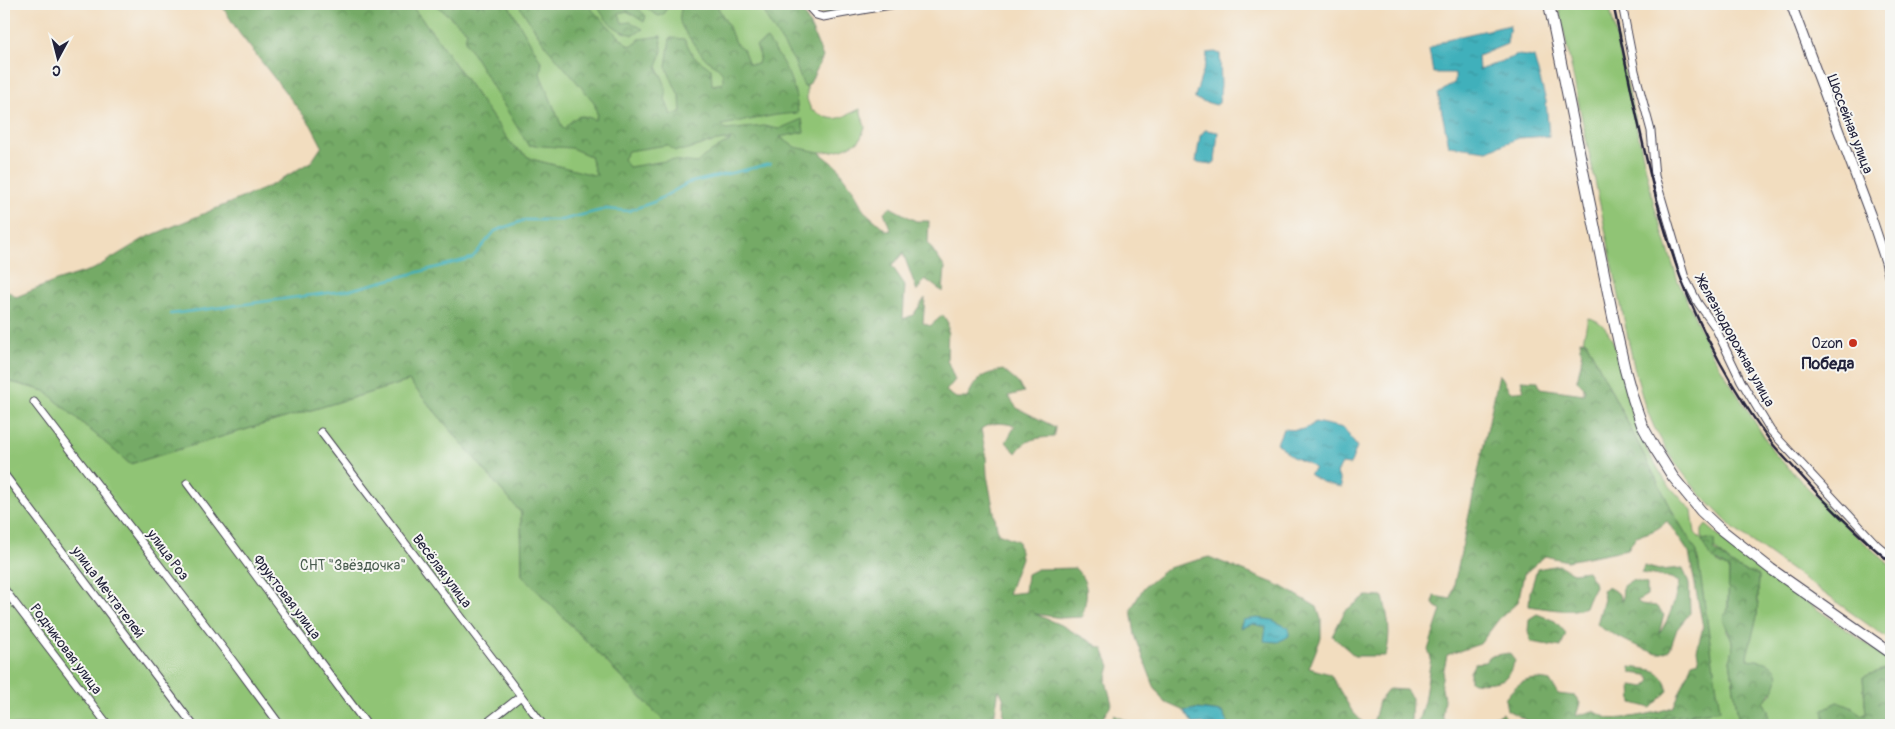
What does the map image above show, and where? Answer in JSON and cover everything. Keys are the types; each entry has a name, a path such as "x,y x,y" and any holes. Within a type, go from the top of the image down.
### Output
{"main road":[{"path":"1548,4 1625,370 1636,407 1654,447 1673,477 1701,511 1719,528 1771,569 1891,653"}],"street":[{"path":"806,4 816,15 823,17 896,4"},
{"name":"Железнодорожная улица","path":"1622,4 1635,71 1651,132 1656,176 1685,278 1698,303 1715,327 1741,381 1771,431 1871,539 1891,557"},
{"name":"Шоссейная улица","path":"1791,4 1870,214 1886,262 1891,284"},
{"name":"улица Роз","path":"34,402 280,725"},
{"name":"Весёлая улица","path":"321,432 543,725"},
{"name":"улица Мечтателей","path":"4,474 193,725"},
{"name":"Фруктовая улица","path":"187,483 367,725"},
{"name":"Родниковая улица","path":"4,589 108,725"},
{"path":"484,725 521,696"}],"green space":[{"path":"221,4 410,4 433,33 512,145 531,159 594,175 596,175 590,156 571,148 528,145 465,41 467,31 435,4 508,4 542,63 540,74 563,129 571,121 581,116 595,120 597,114 594,102 545,45 518,4 586,4 629,46 637,43 639,39 661,36 662,51 657,67 664,83 665,99 671,115 681,112 680,98 666,67 670,38 684,39 694,57 711,69 712,85 723,83 721,70 704,57 682,27 680,15 683,4 716,4 729,27 735,43 743,49 749,64 758,64 760,56 756,46 767,39 779,56 792,82 798,113 722,125 726,130 764,126 779,129 802,119 804,132 780,137 795,147 819,152 838,167 853,189 864,211 886,230 891,231 884,212 890,207 916,221 929,221 928,243 945,268 943,292 925,279 917,291 903,253 892,266 905,285 903,319 913,315 925,298 923,323 930,326 943,315 948,323 947,360 955,380 946,391 956,398 967,398 980,378 1003,370 1017,382 1024,392 1008,396 1017,408 1055,427 1054,437 1028,442 1016,453 1006,442 1015,426 997,423 981,429 986,455 987,475 998,533 1018,541 1021,558 1008,594 1025,592 1027,574 1037,569 1075,568 1084,580 1086,596 1082,617 1062,618 1035,614 1063,626 1103,649 1110,666 1106,681 1112,704 1098,725 1003,725 1004,700 999,689 993,725 668,725 522,575 521,513 409,381 130,464 45,391 7,381 4,383 4,288 16,297 56,281 94,269 145,238 268,187 312,161 322,146 311,125 239,33","holes":["731,140 703,157 697,163 671,160 629,167 623,159 628,151 667,145 675,151 717,141"]},
{"path":"410,4 435,4 467,31 489,4 783,4 807,81 807,99 811,110 826,117 836,119 860,109 865,127 860,140 835,151 585,183 580,172 531,159 512,145 433,33"},
{"path":"597,4 634,4 646,16 644,22 627,11 619,13 622,23 631,22 643,29 634,35 621,31 607,20"},
{"path":"643,4 667,5 665,13 659,16"},
{"path":"762,4 799,4 823,57 809,85 804,87 794,61 767,19"},
{"path":"808,4 881,4 831,13 819,13"},
{"path":"1558,4 1609,4 1654,205 1678,281 1712,354 1775,454 1843,524 1891,566 1891,641 1734,529 1697,491 1670,456 1654,427 1644,403 1634,367"},
{"path":"1588,318 1601,324 1614,344 1632,414 1647,450 1666,482 1692,511 1695,533 1702,540 1702,530 1706,525 1757,567 1891,661 1891,676 1884,669 1863,678 1866,714 1862,715 1851,707 1825,725 1769,725 1768,710 1763,702 1773,693 1760,661 1748,659 1746,656 1757,617 1759,576 1744,571 1729,562 1708,539 1718,564 1729,568 1727,632 1733,646 1730,660 1739,725 1614,725 1719,710 1697,552 1675,516 1586,341 1583,341"},
{"path":"1580,340 1586,341 1675,516 1697,552 1720,710 1614,725 1551,725 1530,722 1507,710 1505,699 1510,693 1519,684 1536,679 1550,681 1558,694 1575,696 1580,703 1576,716 1593,711 1614,719 1652,713 1674,706 1692,663 1699,661 1697,650 1703,627 1689,553 1667,521 1653,531 1636,536 1628,549 1567,561 1545,556 1524,574 1518,602 1499,619 1480,644 1447,655 1441,683 1444,699 1442,717 1448,725 1417,725 1424,702 1431,658 1428,650 1441,610 1433,604 1434,596 1451,599 1499,374 1511,392 1524,390 1521,380 1538,381 1540,388 1584,394 1584,388 1577,381 1582,358"},
{"name":"СНТ \"Звёздочка\"","path":"7,381 45,391 130,464 409,381 521,513 522,575 668,725 4,725 4,383"},
{"path":"1702,540 1714,540 1715,551 1729,562 1744,571 1759,576 1757,617 1747,656 1748,659 1768,663 1777,672 1777,682 1763,702 1768,710 1769,725 1739,725 1730,660 1733,649 1723,618 1728,609 1729,569 1709,554"},
{"path":"1209,557 1283,587 1317,607 1321,619 1321,638 1309,668 1330,674 1352,711 1365,725 1229,725 1222,712 1196,709 1184,711 1164,702 1154,686 1135,635 1131,609 1144,587 1168,568"},
{"path":"1559,565 1573,573 1587,571 1594,582 1595,586 1585,607 1566,610 1529,606 1530,592 1537,569"},
{"path":"1644,566 1659,570 1683,568 1689,584 1690,613 1677,629 1670,649 1662,653 1649,651 1632,644 1597,624 1604,599 1602,590 1608,587 1618,593 1622,601 1623,586 1632,580 1647,584 1647,595 1637,601 1641,604 1656,606 1664,615 1659,633 1669,615 1679,582 1671,578 1641,573"},
{"path":"1366,596 1383,597 1389,626 1386,656 1355,656 1332,636 1345,611"},
{"path":"1537,614 1555,621 1566,633 1561,647 1531,642 1528,631 1529,619"},
{"path":"1509,653 1515,661 1505,678 1488,682 1470,681 1470,672 1475,663 1485,662 1490,656"},
{"path":"1630,667 1655,671 1662,677 1668,691 1651,708 1632,703 1631,685 1646,687 1651,680 1647,675 1631,673"},
{"path":"1884,669 1891,676 1891,725 1825,725 1823,709 1838,702 1851,707 1862,715 1866,714 1863,677"},
{"path":"1389,689 1406,690 1412,698 1411,721 1409,725 1365,725 1374,720 1379,701"},
{"path":"1503,713 1507,721 1506,725 1473,725"},
{"path":"1114,715 1128,721 1128,725 1109,725"}],"water":[{"path":"1510,25 1507,44 1478,56 1479,70 1518,55 1534,57 1546,101 1549,136 1519,138 1487,151 1449,146 1438,94 1455,82 1455,73 1433,73 1429,49 1447,39"},
{"path":"1215,52 1220,54 1221,85 1219,103 1216,105 1195,99 1207,53"},
{"path":"1205,130 1218,132 1215,162 1212,164 1196,162 1200,136"},
{"path":"1315,422 1344,428 1357,447 1350,465 1342,464 1337,473 1342,487 1324,483 1313,477 1309,474 1315,469 1309,464 1292,457 1277,443 1283,429 1304,429"},
{"path":"1257,618 1272,620 1289,628 1289,636 1278,642 1264,641 1266,627 1253,624 1240,628 1243,620"},
{"path":"1196,709 1222,712 1229,725 1193,724 1184,711"}],"waterway":[{"path":"828,4 836,6 843,4"},
{"path":"171,314 350,290 472,258 495,231 525,220 562,220 606,209 628,211 654,202 688,183 770,164"}],"railway":[{"path":"1613,4 1642,142 1659,210 1680,276 1698,319 1732,383 1771,442 1830,507 1891,563"}],"place":[{"name":"Ozon","path":"1853,343"}],"district":[{"name":"Победа","path":"1828,364"}]}
